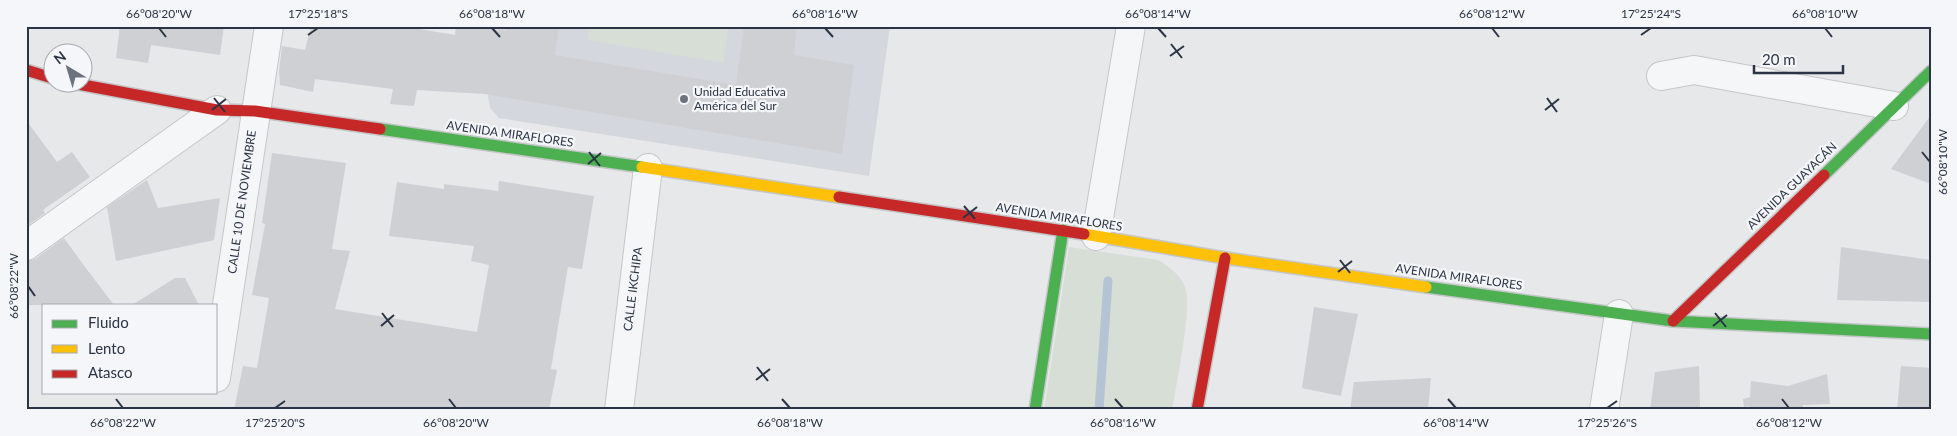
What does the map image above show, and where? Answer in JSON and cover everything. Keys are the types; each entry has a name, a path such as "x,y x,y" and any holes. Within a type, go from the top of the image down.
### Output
{"street":[{"name":"CALLE 10 DE NOVIEMBRE","path":"218,363 269,26"},
{"path":"1096,236 1131,26"},
{"path":"26,70 42,75"},
{"path":"1661,76 1694,70 1894,106"},
{"name":"AVENIDA GUAYACÁN","path":"1673,320 1931,71"},
{"name":"AVENIDA MIRAFLORES","path":"92,87 217,110 255,111 648,168 1063,230 1225,258 1619,314 1673,320 1931,334"},
{"path":"26,246 217,110"},
{"name":"CALLE IKCHIPA","path":"619,410 648,168"},
{"path":"1035,410 1063,230"},
{"path":"1197,410 1225,258"},
{"path":"1604,410 1619,314"}],"shaded area":[{"name":"Unidad Educativa América del Sur","path":"499,26 890,26 869,176 499,118 490,108 488,96"},
{"path":"589,26 728,26 724,63 587,40"},
{"path":"1069,247 1158,260 1174,271 1183,282 1187,296 1187,310 1172,410 1044,410"}],"building":[{"path":"120,26 224,26 220,55 151,45 148,63 116,58"},
{"path":"311,26 401,26 455,35 456,26 506,31 506,26 559,26 555,55 736,85 744,26 797,26 794,55 854,65 842,154 484,94 417,90 414,106 390,104 393,89 315,79 313,92 280,85 279,71 282,46 305,50"},
{"path":"1931,115 1931,184 1891,169"},
{"path":"26,120 57,162 72,152 90,177 43,210 45,213 26,227"},
{"path":"272,153 346,163 332,249 350,251 335,309 477,332 489,265 471,261 474,246 389,236 397,182 444,189 444,184 498,191 499,181 594,196 582,269 568,267 551,369 557,370 549,410 234,410 243,366 257,368 269,298 252,295 265,224 262,223"},
{"path":"147,180 158,208 220,198 214,240 116,261 107,207"},
{"path":"64,238 113,304 26,305 26,261 35,259"},
{"path":"1841,247 1931,260 1931,302 1837,300"},
{"path":"175,278 185,278 198,304 134,304"},
{"path":"1314,307 1358,314 1341,396 1302,388"},
{"path":"1699,366 1700,408 1650,410 1655,372"},
{"path":"1901,366 1931,368 1931,410 1897,410"},
{"path":"1827,374 1830,404 1803,405 1803,410 1749,410 1749,406 1744,407 1743,399 1750,397 1751,381 1788,386"},
{"path":"1431,378 1428,410 1350,410 1354,382"}],"waterway":[{"path":"1099,410 1108,281"}],"traffic: fast":[{"path":"1824,175 1931,71"},
{"path":"380,129 642,167"},
{"path":"1035,410 1063,230"},
{"path":"1426,287 1673,321 1931,334"}],"traffic: slow":[{"path":"642,167 839,197"},
{"path":"1084,234 1225,258 1426,287"}],"traffic: jam":[{"path":"26,70 42,75"},
{"path":"92,87 217,110 255,111 380,129"},
{"path":"1673,321 1824,175"},
{"path":"839,197 1084,234"},
{"path":"1197,410 1225,258"}],"place":[{"name":"Unidad Educativa América del Sur","path":"684,99"}]}
